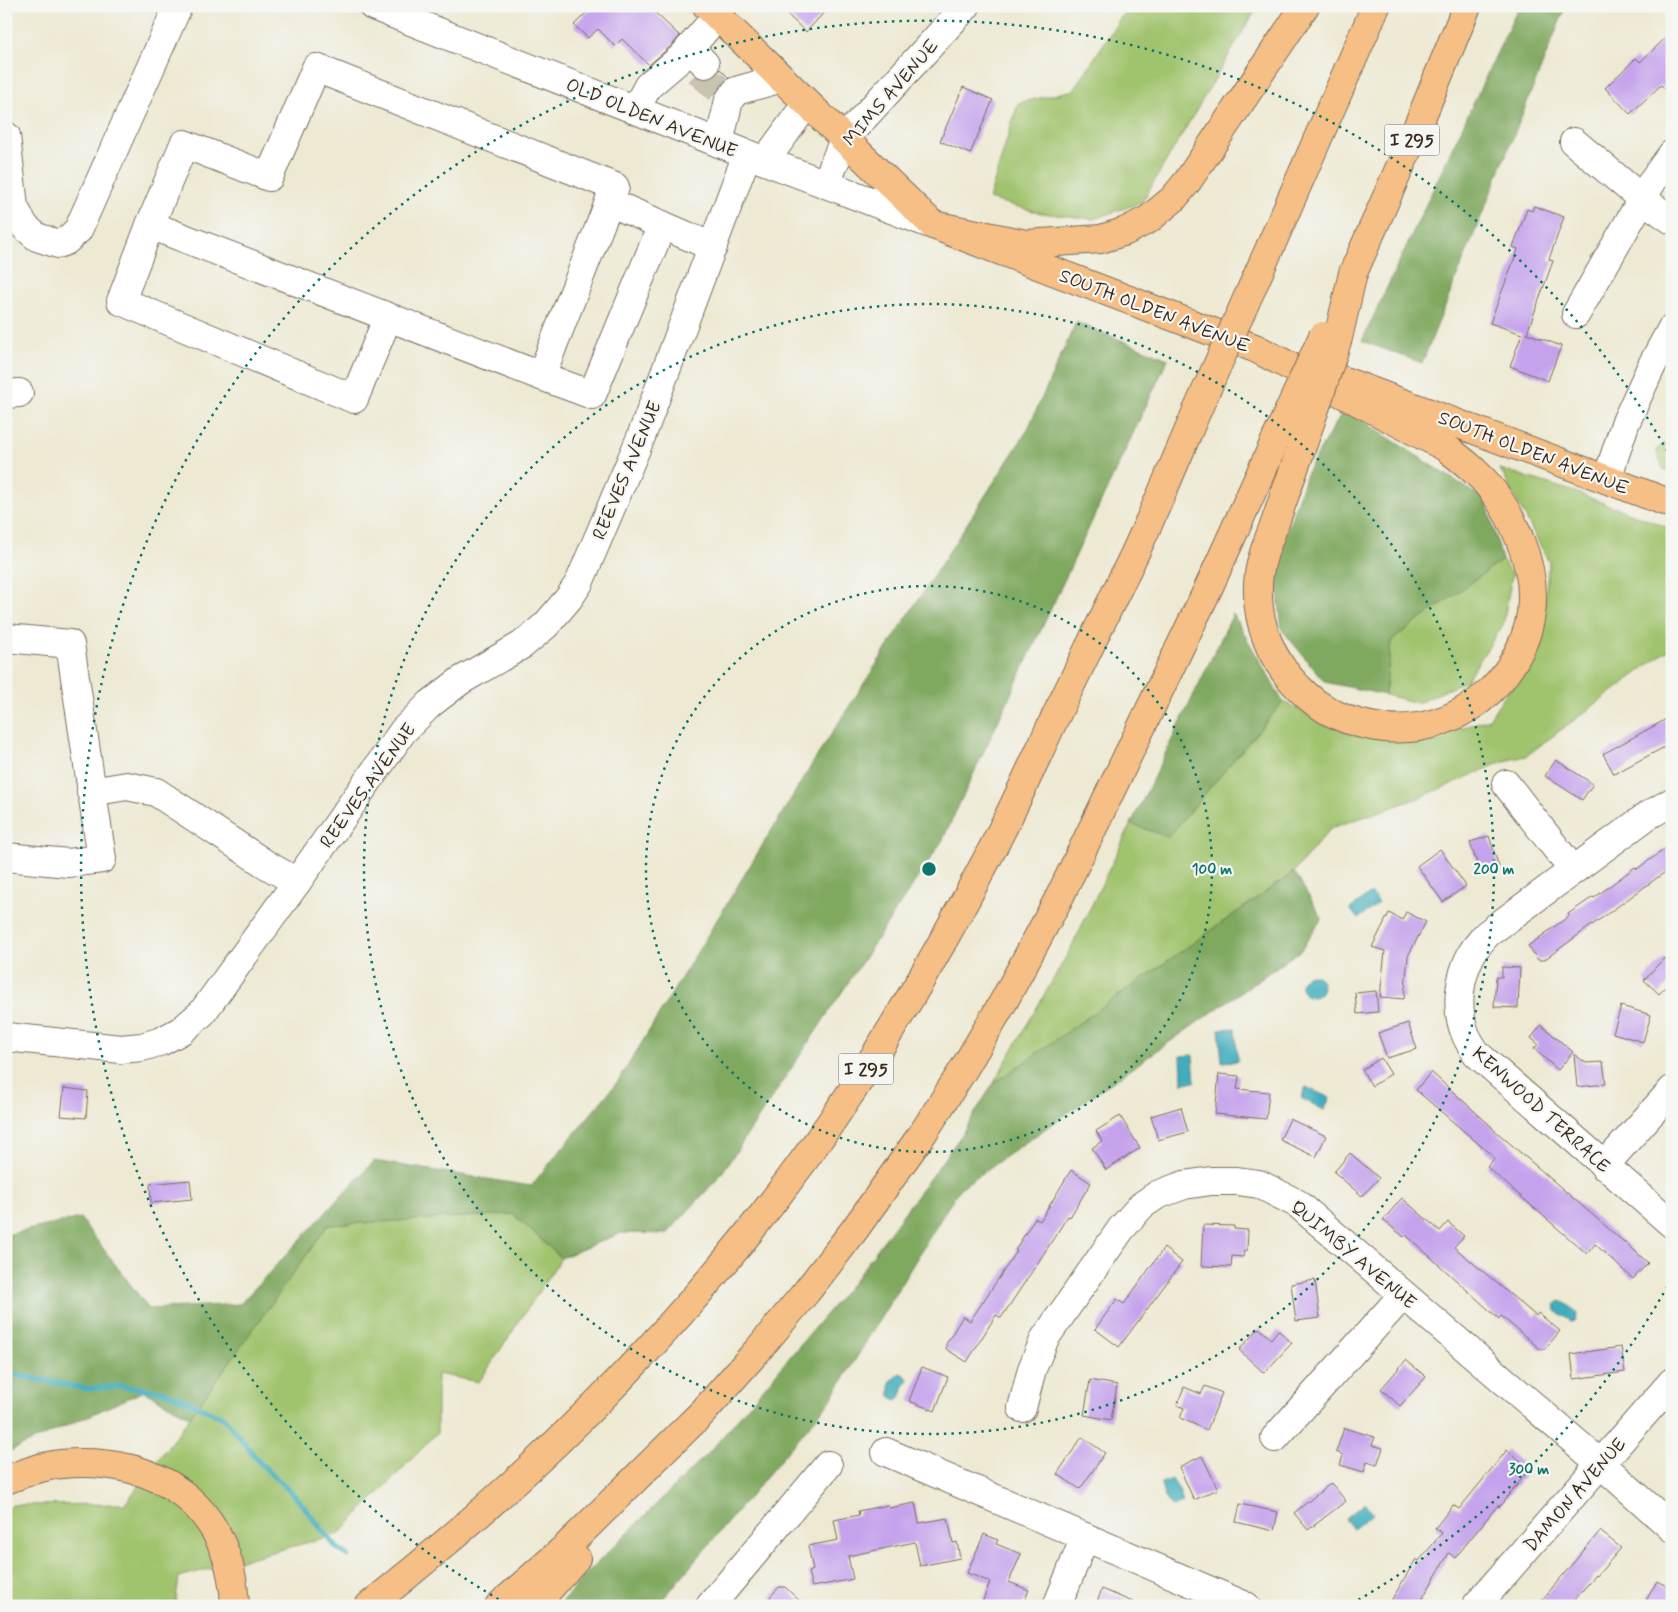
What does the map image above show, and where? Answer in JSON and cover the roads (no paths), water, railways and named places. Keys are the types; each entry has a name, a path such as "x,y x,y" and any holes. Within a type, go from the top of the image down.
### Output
{"main road":[{"path":"933,225 1026,244 1101,239 1126,231 1149,219 1173,199 1187,182 1305,6"},
{"name":"I 295","path":"369,1606 511,1487 619,1382 695,1298 737,1247 812,1149 855,1087 895,1024 934,959 987,859 1133,556 1376,6"},
{"name":"I 295","path":"499,1606 566,1547 703,1412 757,1351 855,1229 923,1133 965,1067 1005,999 1060,896 1207,591 1353,273 1412,140 1467,6"},
{"name":"SOUTH OLDEN AVENUE","path":"712,11 933,225 1672,504"},
{"path":"1255,348 1445,447 1469,465 1492,490 1508,514 1520,539 1528,568 1532,598 1529,624 1520,651 1506,674 1489,693 1468,709 1447,719 1422,727 1398,729 1371,727 1348,720 1326,710 1305,695 1286,676 1273,655 1264,633 1258,607 1258,584 1262,558 1318,400 1338,338 1353,273"},
{"path":"534,1606 703,1412"},
{"path":"6,1480 28,1471 60,1464 119,1465 151,1474 169,1484 195,1505 207,1518 220,1539 229,1562 234,1586 235,1606"}],"street":[{"path":"6,136 14,207 25,227 36,237 58,244 66,241 78,230 178,6"},
{"name":"OLD OLDEN AVENUE","path":"373,6 719,143 933,225"},
{"name":"MIMS AVENUE","path":"826,184 844,140 966,6"},
{"path":"635,110 648,86 694,60 712,11"},
{"path":"388,317 354,399 121,301 184,144 269,177 316,68 615,187 541,376"},
{"path":"719,143 730,94 782,78"},
{"name":"REEVES AVENUE","path":"6,1037 121,1049 142,1047 162,1041 182,1030 202,1013 298,882 404,731 430,704 460,681 522,645 546,625 569,598 579,582 642,437 713,246 756,157 807,103"},
{"path":"1574,142 1642,199 1672,220"},
{"path":"1576,314 1653,180 1672,154"},
{"path":"609,202 713,246"},
{"path":"150,225 592,396 662,225"},
{"path":"1606,479 1625,424 1652,365 1672,328"},
{"path":"6,638 70,644 102,859 68,863 6,857"},
{"path":"1506,784 1573,870"},
{"path":"92,792 127,786 156,792 267,865 298,882"},
{"name":"KENWOOD TERRACE","path":"1672,802 1647,816 1487,934 1473,952 1464,970 1460,991 1460,1012 1465,1033 1477,1054 1672,1224"},
{"path":"1604,1166 1672,1090"},
{"name":"QUIMBY AVENUE","path":"1022,1408 1032,1369 1045,1338 1121,1229 1140,1206 1157,1195 1184,1185 1211,1181 1237,1181 1258,1184 1298,1204 1600,1463 1672,1528"},
{"path":"1275,1438 1403,1295"},
{"name":"DAMON AVENUE","path":"1476,1606 1672,1382"},
{"path":"886,1452 1246,1606"},
{"path":"710,1606 828,1465"},
{"path":"1057,1606 1085,1537"}],"water":[{"path":"1371,893 1379,903 1358,919 1350,909"},
{"path":"1312,975 1320,978 1323,986 1320,994 1312,997 1304,994 1301,986 1304,978"},
{"path":"1235,1028 1238,1061 1222,1062 1219,1029"},
{"path":"1193,1055 1195,1082 1182,1083 1181,1056"},
{"path":"1306,1087 1330,1098 1324,1110 1301,1098"},
{"path":"1560,1301 1567,1304 1577,1314 1576,1320 1571,1321 1556,1311 1555,1305"},
{"path":"900,1373 908,1379 903,1388 902,1396 896,1400 890,1396 890,1382"},
{"path":"1172,1479 1179,1490 1183,1503 1172,1507 1164,1496 1161,1483"},
{"path":"1365,1503 1373,1514 1353,1529 1345,1519"}],"waterway":[{"path":"6,1373 88,1389 120,1386 166,1392 224,1418 261,1464 295,1496 337,1548 348,1556"}],"tunnel":[{"path":"698,71 724,95"}]}
